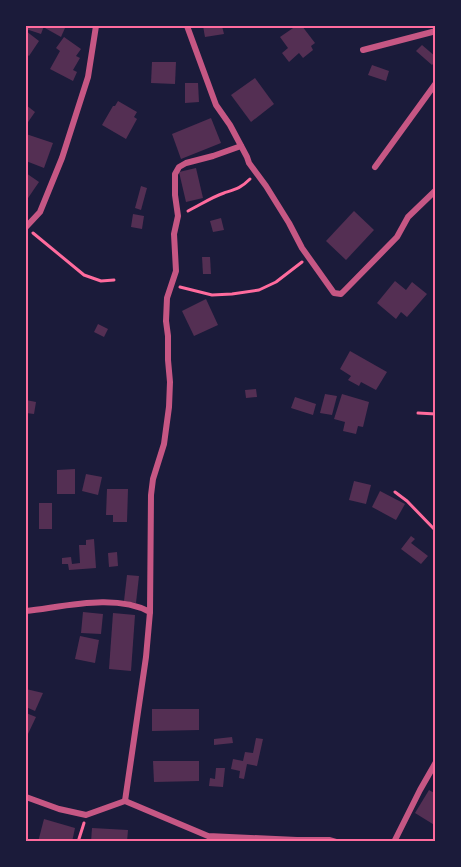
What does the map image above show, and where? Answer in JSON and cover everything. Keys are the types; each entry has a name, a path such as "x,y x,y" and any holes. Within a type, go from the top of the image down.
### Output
{"street":[{"path":"27,229 40,212 62,158 88,77 96,26"},
{"path":"187,26 216,105 308,258 334,293 341,294 397,237 408,218 435,190"},
{"path":"363,50 435,31"},
{"path":"375,167 435,83"},
{"path":"125,801 146,657 150,612 151,495 153,479 164,444 169,407 170,382 166,321 167,298 176,271 174,234 178,216 175,174 179,167 186,163 241,146"},
{"path":"26,611 99,602 141,607 150,612"},
{"path":"394,842 435,762"},
{"path":"26,797 59,809 87,815 125,801 208,836 336,842"}],"path":[{"path":"178,216 224,193 235,190 256,173"},
{"path":"27,229 84,274 101,281 114,280"},
{"path":"170,285 212,295 259,290 276,282 308,258"},
{"path":"418,413 435,414"},
{"path":"395,492 407,501 435,531"},
{"path":"78,842 87,815"}],"building":[{"path":"26,26 44,26 41,34 26,29"},
{"path":"47,26 65,28 61,37 45,28"},
{"path":"203,26 222,26 224,34 205,37"},
{"path":"296,26 302,26 315,43 311,46 313,50 303,58 299,53 289,62 282,53 288,48 280,37"},
{"path":"26,31 39,41 29,56 26,54"},
{"path":"64,37 81,49 76,56 80,58 73,70 77,72 73,81 50,69 60,51 56,48"},
{"path":"422,45 436,57 432,65 416,51"},
{"path":"152,62 176,62 175,84 151,83"},
{"path":"372,65 389,71 386,81 368,75"},
{"path":"255,78 274,104 251,122 231,95"},
{"path":"185,83 198,83 199,102 185,103"},
{"path":"118,101 137,112 134,117 137,119 126,139 102,125"},
{"path":"26,105 35,112 26,125"},
{"path":"211,118 221,143 181,159 172,134"},
{"path":"26,134 53,143 44,168 26,161"},
{"path":"196,168 203,198 186,202 179,172"},
{"path":"26,173 39,182 26,201"},
{"path":"141,186 147,188 141,210 135,208"},
{"path":"354,211 374,230 346,260 326,241"},
{"path":"133,214 144,216 142,229 131,227"},
{"path":"221,218 224,230 213,232 210,221"},
{"path":"202,257 210,257 211,274 203,274"},
{"path":"395,281 406,290 412,282 427,294 407,317 401,312 396,319 377,303"},
{"path":"206,299 218,325 194,336 182,311"},
{"path":"98,324 108,329 104,337 94,332"},
{"path":"350,351 387,372 376,390 361,382 359,386 348,380 351,376 340,369"},
{"path":"256,389 257,397 246,398 245,390"},
{"path":"325,394 337,396 332,415 320,413"},
{"path":"342,394 369,402 363,427 358,426 356,434 343,431 345,422 334,419"},
{"path":"295,397 316,404 313,415 291,408"},
{"path":"26,400 36,402 34,414 26,413"},
{"path":"75,469 75,494 57,494 57,470"},
{"path":"86,474 102,477 98,495 82,491"},
{"path":"354,481 371,485 366,504 349,500"},
{"path":"107,489 128,489 127,522 113,522 113,515 106,515"},
{"path":"380,491 405,504 396,520 372,507"},
{"path":"39,503 52,503 52,529 39,529"},
{"path":"411,536 415,539 411,543 428,556 421,564 401,549"},
{"path":"94,539 96,568 69,570 68,564 62,564 62,558 71,557 72,564 80,563 79,545 86,545 86,540"},
{"path":"117,552 118,566 109,567 108,553"},
{"path":"127,575 139,576 136,603 124,601"},
{"path":"83,612 103,614 101,634 81,633"},
{"path":"113,613 135,615 131,671 109,669"},
{"path":"80,636 99,640 95,663 75,659"},
{"path":"26,689 43,693 35,711 26,707"},
{"path":"152,709 199,709 199,730 152,731"},
{"path":"26,713 36,717 27,736 26,735"},
{"path":"232,737 233,743 214,745 214,739"},
{"path":"256,738 263,739 257,766 247,764 244,779 239,778 240,771 231,769 233,759 243,761 245,752 253,753"},
{"path":"153,761 199,761 199,781 154,782"},
{"path":"216,768 225,768 223,787 209,786 210,778 215,779"},
{"path":"429,790 436,794 436,826 415,813"},
{"path":"44,819 75,828 72,842 38,842"},
{"path":"92,828 128,830 127,842 91,842"}]}
